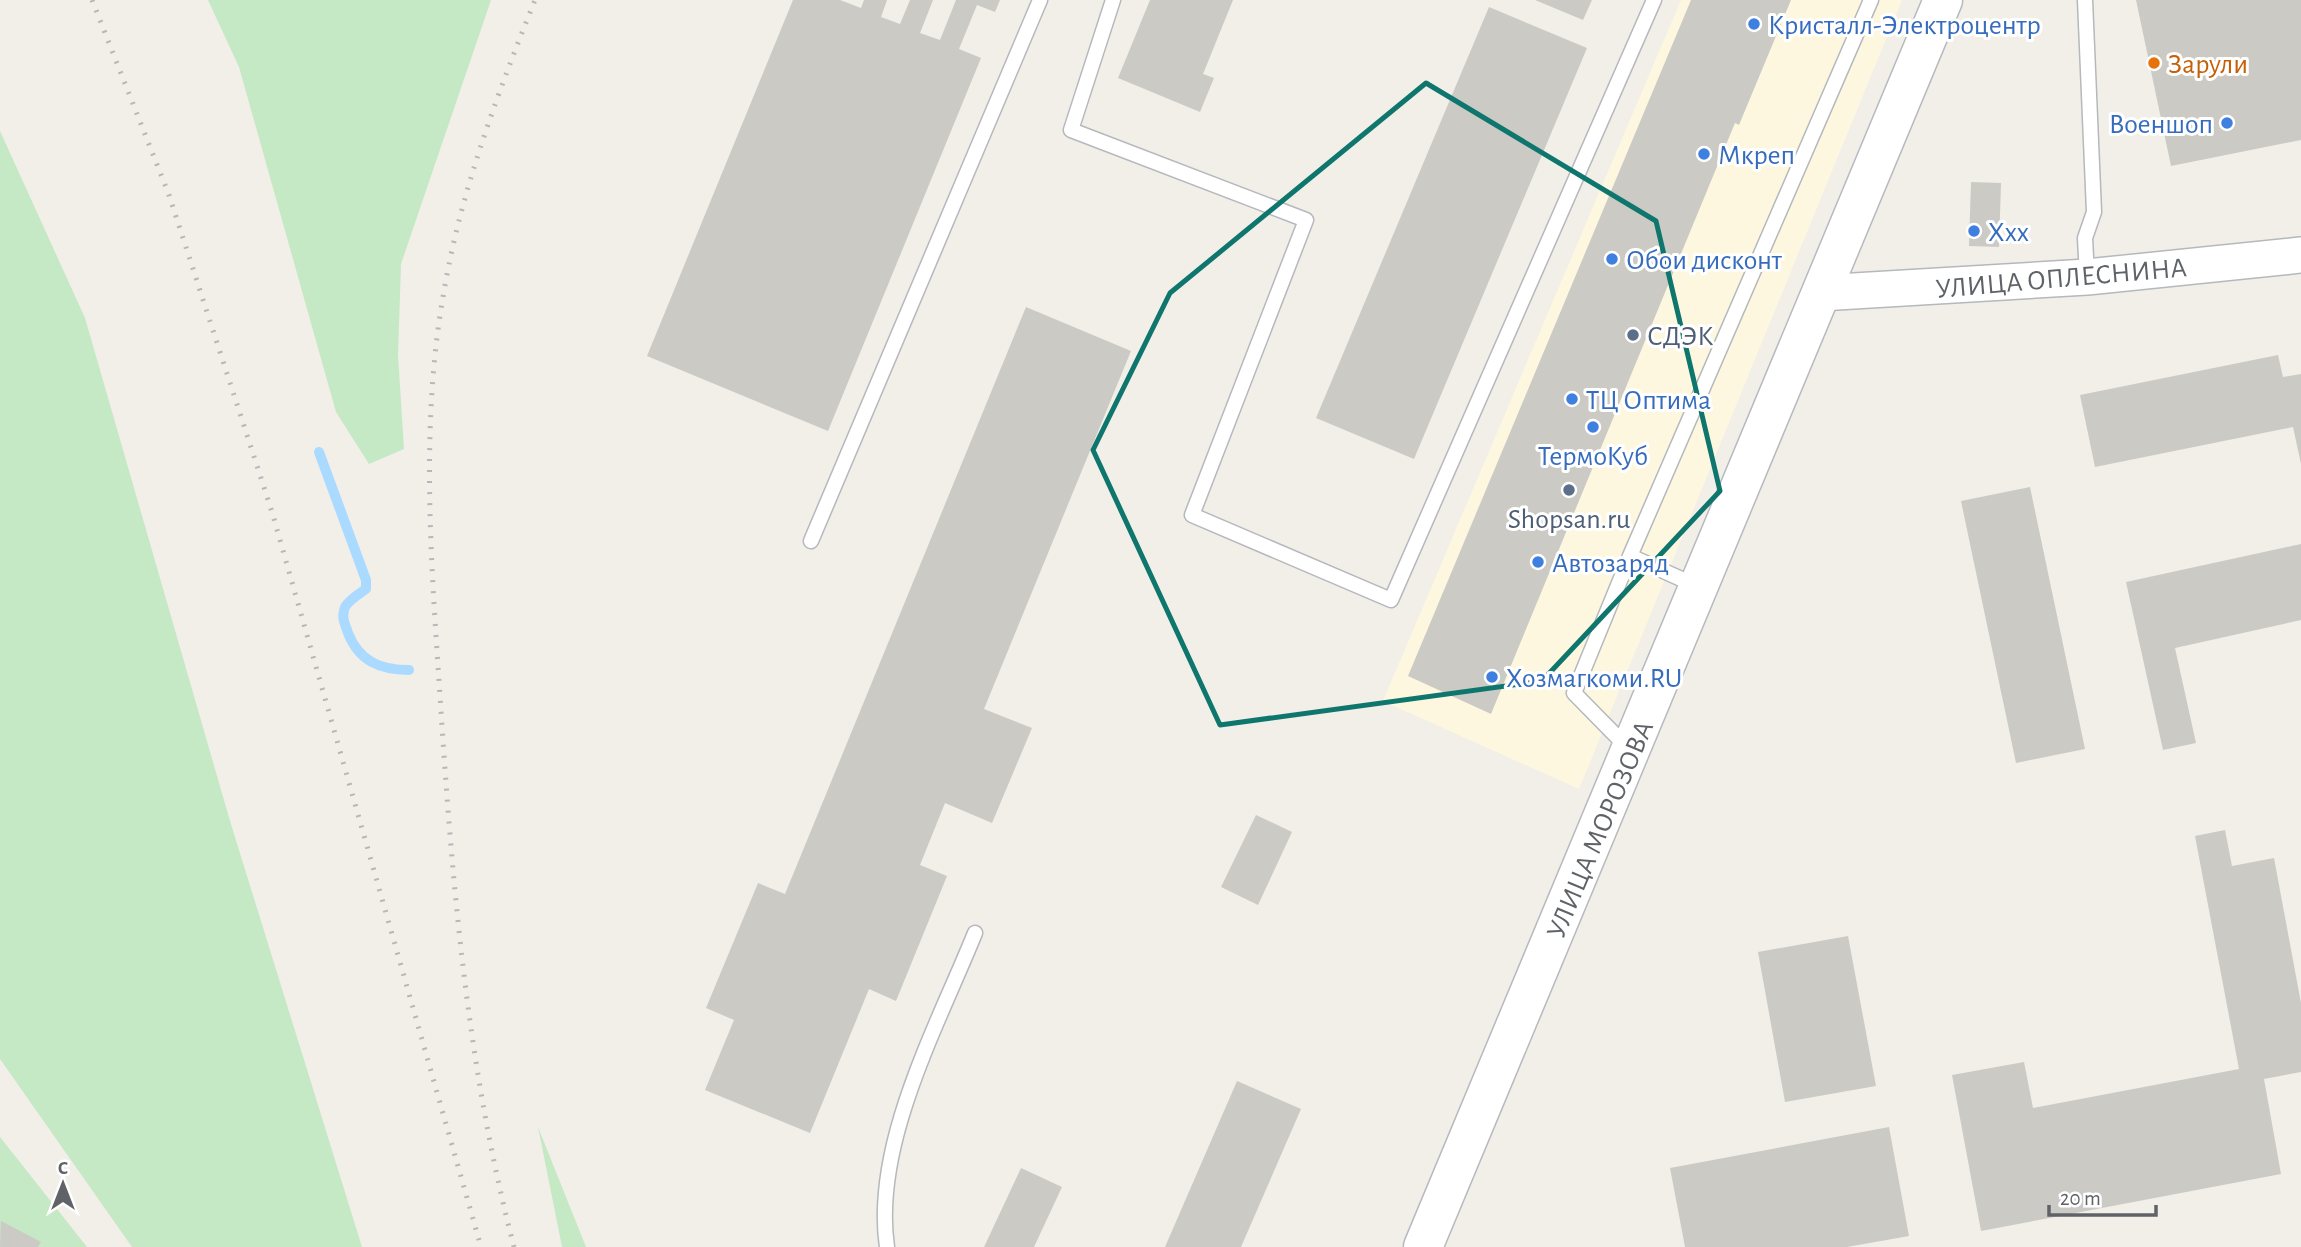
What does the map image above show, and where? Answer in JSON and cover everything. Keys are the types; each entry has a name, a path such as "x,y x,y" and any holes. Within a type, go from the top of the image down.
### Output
{"main road":[{"name":"УЛИЦА МОРОЗОВА","path":"1423,1247 1943,0"}],"street":[{"name":"УЛИЦА ОПЛЕСНИНА","path":"1820,293 2087,277 2301,255"}],"lane":[{"path":"811,541 1040,0"},
{"path":"1113,0 1070,130 1306,220 1192,515 1391,600 1654,0"},
{"path":"1632,751 1574,693 1630,556 1871,0"},
{"path":"2085,0 2094,212 2085,238 2087,277"},
{"path":"1630,556 1698,587"},
{"path":"887,1247 886,1182 895,1132 975,933"}],"highlighted area":[{"path":"1426,83 1656,221 1720,491 1542,681 1220,725 1093,450 1170,293"}],"shaded area":[{"path":"1681,0 1902,0 1579,789 1383,701"}],"green space":[{"path":"208,0 491,0 401,264 398,355 404,449 369,464 336,412 239,67"},
{"path":"0,131 85,318 230,821 362,1247 132,1247 0,1059"},
{"path":"538,1127 586,1247 562,1247"},
{"path":"0,1137 87,1247 0,1247"}],"building":[{"path":"793,0 840,0 861,8 864,0 887,0 881,17 900,24 910,0 933,0 920,33 940,40 956,0 1000,0 995,12 977,5 959,49 981,58 828,431 647,356"},
{"path":"1150,0 1233,0 1203,74 1214,78 1200,112 1118,78"},
{"path":"1535,0 1592,0 1583,20"},
{"name":"ТЦ Оптима","path":"1691,0 1791,0 1739,125 1735,123 1491,714 1408,676"},
{"path":"2136,0 2301,0 2301,140 2171,166"},
{"path":"1489,7 1587,48 1414,459 1316,418"},
{"path":"1971,182 2001,183 1999,247 1969,246"},
{"path":"1026,307 1131,351 984,709 1032,728 992,823 945,803 920,865 947,876 896,1001 869,989 810,1133 705,1090 734,1020 706,1008 758,883 785,894"},
{"path":"2278,355 2283,377 2301,374 2301,464 2293,427 2095,467 2080,395"},
{"path":"2030,487 2085,749 2016,763 1961,501"},
{"path":"2301,544 2301,620 2175,648 2196,743 2163,750 2126,582"},
{"path":"1256,815 1292,832 1258,905 1221,887"},
{"path":"2225,830 2232,866 2274,858 2301,1003 2301,1072 2264,1079 2281,1174 1981,1231 1952,1075 2024,1062 2033,1108 2239,1069 2195,836"},
{"path":"1848,936 1876,1086 1785,1102 1758,952"},
{"path":"1237,1081 1301,1109 1241,1247 1165,1247"},
{"path":"1889,1127 1909,1236 1847,1247 1685,1247 1670,1168"},
{"path":"1021,1168 1062,1187 1034,1247 984,1247"},
{"path":"1,1221 41,1242 38,1247 0,1247"}],"waterway":[{"path":"319,452 366,580 366,589 345,607 343,617 348,633 358,651 372,662 389,668 409,670"}],"railway":[{"path":"92,0 169,195 272,512 481,1247"},
{"path":"514,1247 485,1114 457,914 434,606 430,448 436,343 451,254 470,180 507,71 535,0"}],"place":[{"name":"Кристалл-Электроцентр","path":"1754,24"},
{"name":"Зарули","path":"2154,63"},
{"name":"Военшоп","path":"2227,123"},
{"name":"Мкреп","path":"1704,154"},
{"name":"Xxx","path":"1974,231"},
{"name":"Обои дисконт","path":"1612,259"},
{"name":"СДЭК","path":"1633,335"},
{"name":"ТЦ Оптима","path":"1572,399"},
{"name":"ТермоКуб","path":"1593,427"},
{"name":"Shopsan.ru","path":"1569,490"},
{"name":"Автозаряд","path":"1538,562"},
{"name":"Хозмагкоми.RU","path":"1492,677"}]}
